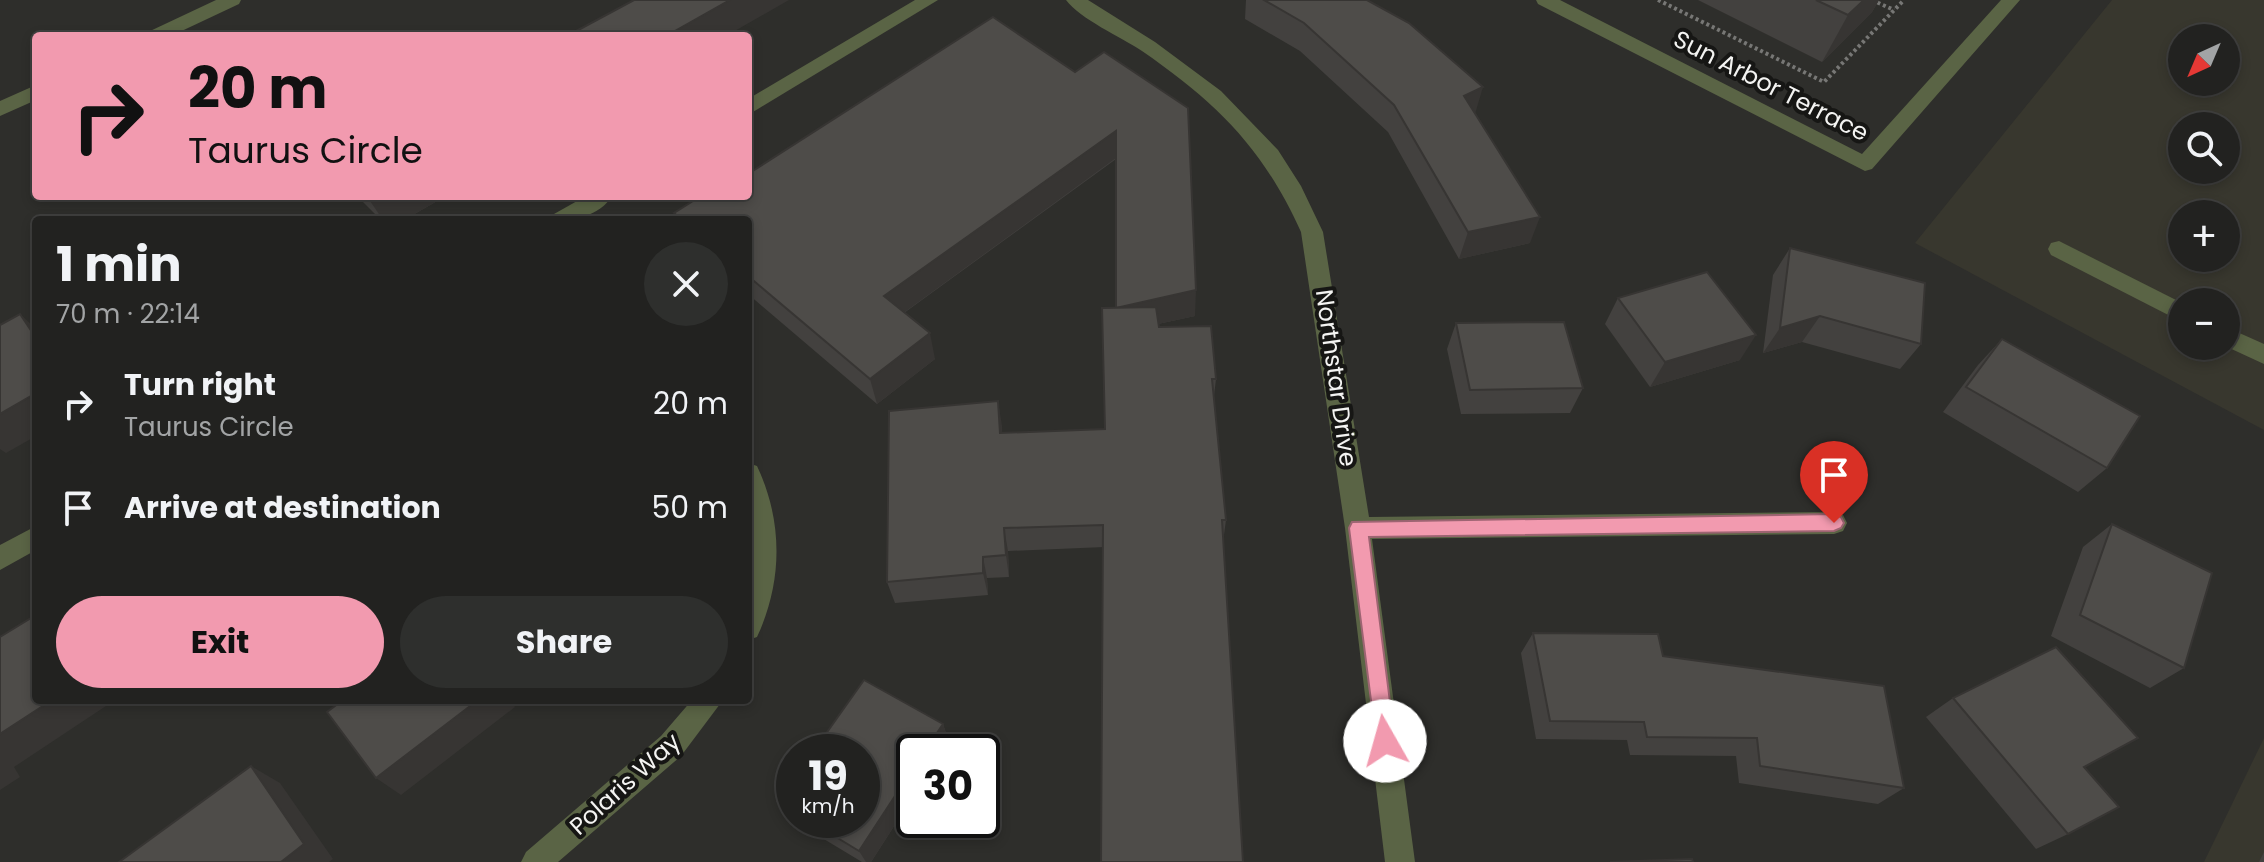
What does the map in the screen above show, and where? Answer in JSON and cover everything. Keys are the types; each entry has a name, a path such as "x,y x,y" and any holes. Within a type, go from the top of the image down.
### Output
{"street":[{"path":"164,32 232,0"},
{"path":"752,106 929,0"},
{"name":"Northstar Drive","path":"1075,0 1194,78 1227,104 1255,133 1299,197 1312,232 1320,269 1358,528 1400,862"},
{"name":"Sun Arbor Terrace","path":"1545,0 1865,164 2011,0"},
{"path":"0,109 32,94"},
{"path":"569,216 595,200"},
{"path":"2059,249 2168,306"},
{"path":"2240,343 2264,355"},
{"path":"752,486 764,525 764,568 752,613"},
{"path":"1358,528 1834,523"},
{"path":"0,559 32,539"},
{"name":"Polaris Way","path":"536,862 671,746 706,704"}],"path":[{"path":"1658,0 1824,82 1904,0"},
{"path":"1872,0 1894,10"}],"shaded area":[{"path":"2112,0 2264,0 2264,430 1915,243"},
{"path":"2264,738 2264,862 2204,862"}],"building":[{"path":"634,0 730,0 673,32 574,32"},
{"path":"1264,0 1367,0 1409,23 1483,87 1464,96 1540,217 1468,232 1394,105 1304,23"},
{"path":"1816,0 1864,0 1848,15"},
{"path":"993,17 1075,72 1104,52 1188,108 1196,290 1116,308 1116,131 884,296 930,333 870,379 752,279 752,216 677,216 674,213 695,200 752,200 752,171"},
{"path":"1790,248 1925,283 1921,344 1820,316 1780,328"},
{"path":"1707,272 1756,335 1665,362 1618,298"},
{"path":"1156,307 1159,327 1211,326 1216,379 1212,379 1226,520 1222,520 1243,862 1101,862 1103,525 1004,528 1006,555 983,557 983,573 887,582 889,411 998,401 1000,433 1105,429 1102,308"},
{"path":"20,314 32,332 32,395 0,414 0,325"},
{"path":"1564,322 1583,388 1470,390 1456,323"},
{"path":"2002,339 2140,416 2107,468 1966,387"},
{"path":"2112,524 2212,573 2184,668 2080,615"},
{"path":"32,617 32,704 46,704 0,734 0,637"},
{"path":"1533,633 1658,634 1663,656 1884,686 1904,788 1760,766 1757,738 1647,737 1644,722 1550,721"},
{"path":"2056,647 2138,738 2084,767 2119,807 2068,834 1953,698"},
{"path":"864,680 943,724 936,734 896,734 896,794 880,819 880,734 826,734"},
{"path":"338,704 473,704 376,778 327,712"},
{"path":"251,766 304,844 281,862 119,862"},
{"path":"838,838 868,838 859,851"},
{"path":"1692,859 1693,862 1610,862"}],"route":[{"path":"1385,741 1358,528 1834,523"}]}
